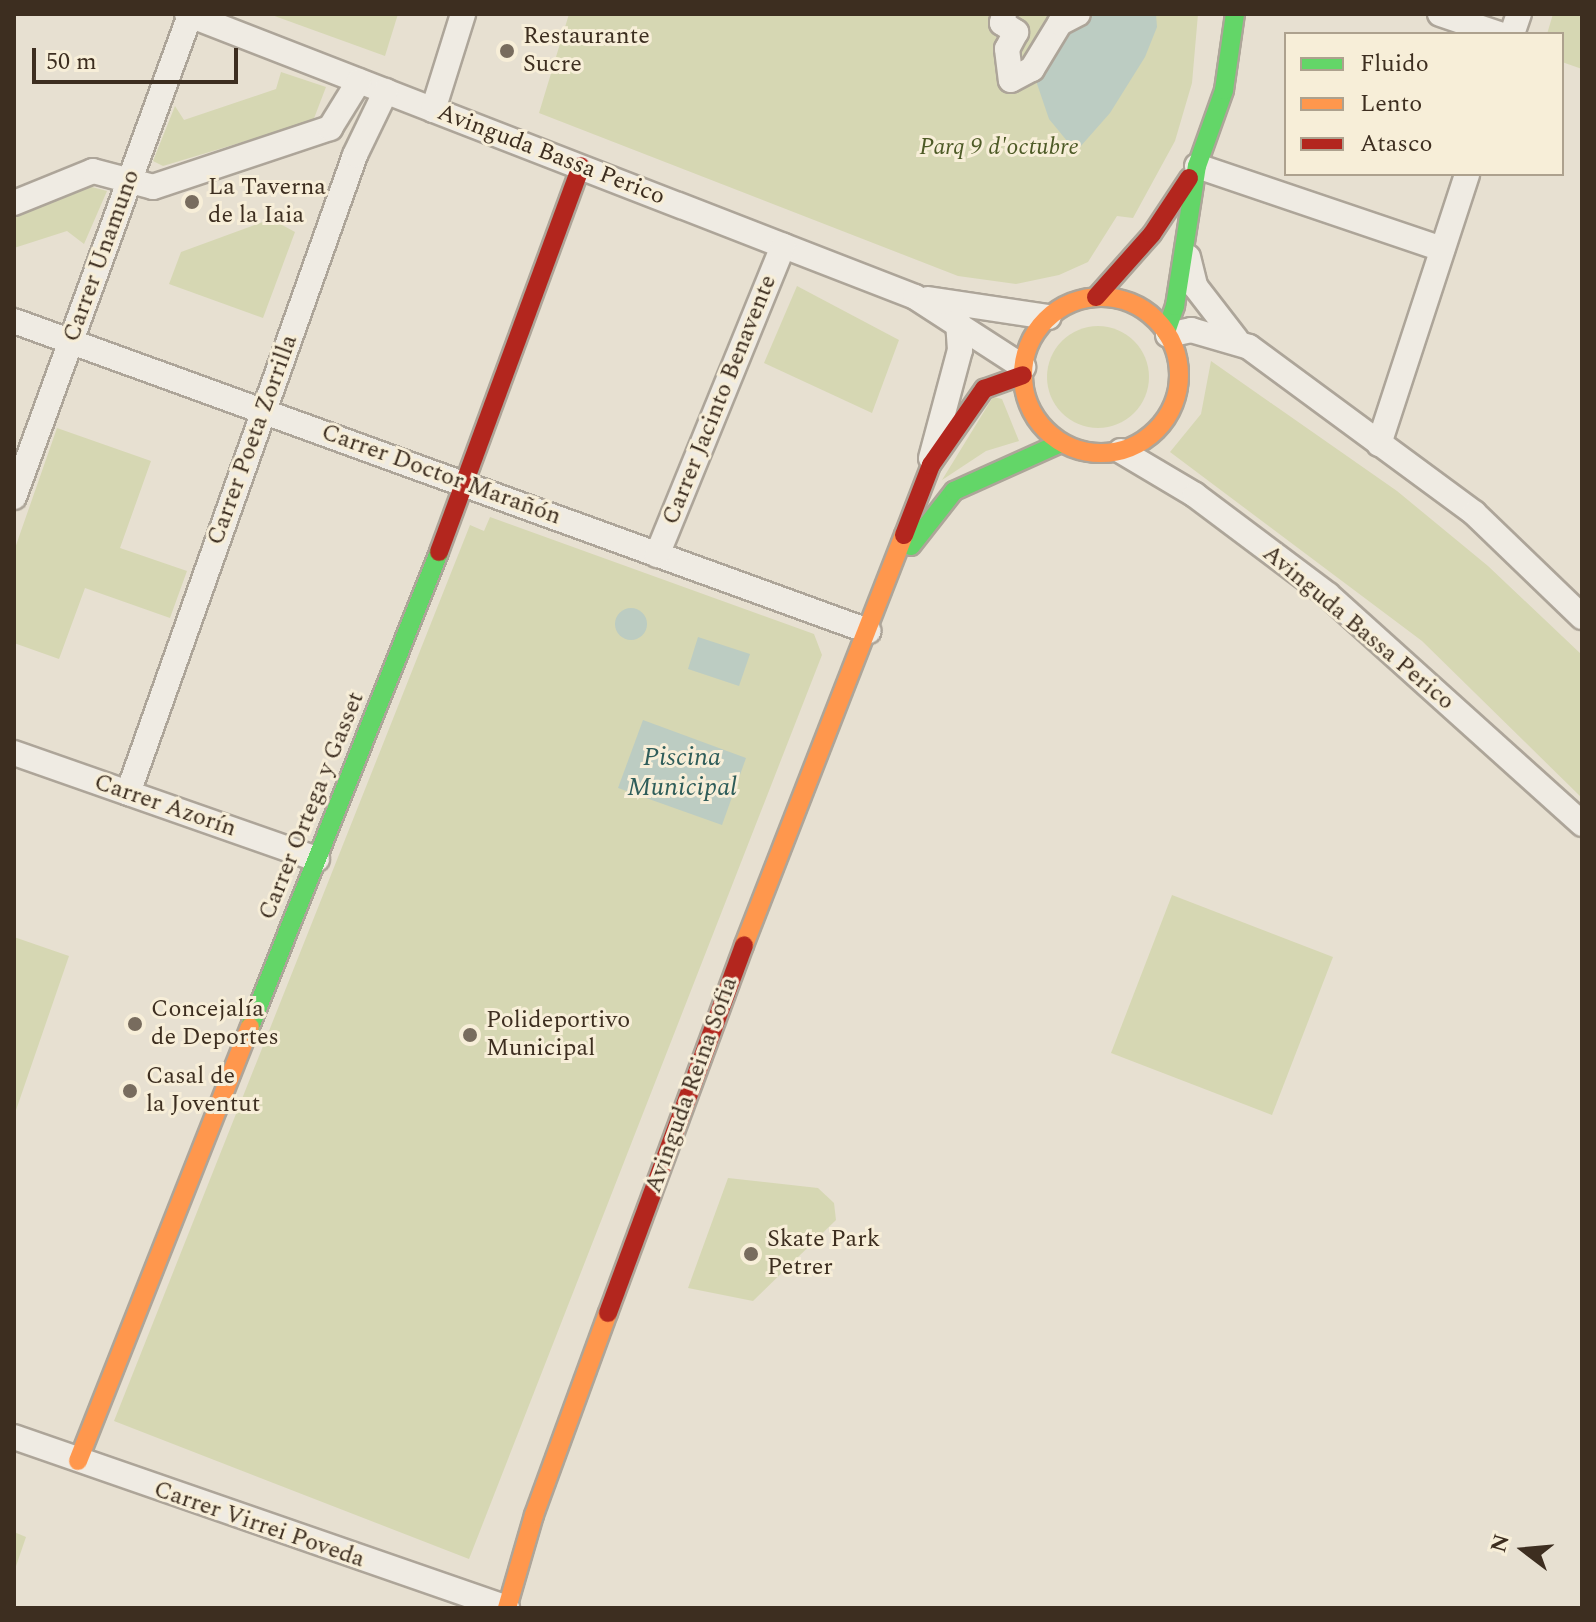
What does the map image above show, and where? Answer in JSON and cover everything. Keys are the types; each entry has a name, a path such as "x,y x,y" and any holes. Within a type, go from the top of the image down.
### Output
{"street":[{"path":"433,110 463,14"},
{"path":"1004,14 1002,23 1016,32 1007,49 1011,80 1032,69 1060,23 1078,14"},
{"path":"1235,14 1224,90 1197,166 1175,306 1167,333 1178,381 1173,404 1161,425 1121,451 1090,453 1061,443 1033,414 1023,371 1031,340 1049,317 1071,303 1096,297 1135,306 1167,333 1191,330 1236,339"},
{"path":"1440,14 1493,32"},
{"name":"Avinguda Bassa Perico","path":"188,15 243,24 359,81 915,297 958,321 994,353 1023,371"},
{"name":"Carrer Unamuno","path":"14,497 188,15"},
{"path":"14,203 93,171 153,187 330,128 359,81"},
{"name":"Carrer Poeta Zorrilla","path":"128,793 355,155 386,91"},
{"path":"330,128 355,155"},
{"name":"Carrer Ortega y Gasset","path":"78,1461 465,486 581,166"},
{"path":"1197,166 1442,249"},
{"path":"1096,297 1152,234 1197,166"},
{"path":"1379,444 1466,176"},
{"path":"1183,240 1195,286 1236,339 1474,513 1582,617"},
{"name":"Carrer Jacinto Benavente","path":"657,555 783,246"},
{"name":"Avinguda Bassa Perico","path":"915,297 1049,317"},
{"name":"Carrer Doctor Marañón","path":"14,321 264,409 465,486 868,631"},
{"name":"Avinguda Reina Sofia","path":"931,465 931,443 960,350 958,321"},
{"name":"Avinguda Reina Sofia","path":"507,1608 534,1515 722,1002 894,568 931,465 984,389 1023,371"},
{"name":"Avinguda Reina Sofia","path":"894,568 954,491 1061,443"},
{"name":"Avinguda Bassa Perico","path":"1121,451 1195,495 1328,595 1582,824"},
{"name":"Carrer Azorín","path":"14,753 317,859"},
{"name":"Carrer Virrei Poveda","path":"14,1437 377,1566 507,1608"}],"green space":[{"path":"269,14 398,14 385,56"},
{"name":"Parq 9 d'octubre","path":"569,14 1198,14 1192,83 1175,141 1133,218 1117,216 1088,262 1059,275 1016,284 958,276 539,113"},
{"path":"1553,14 1582,14 1582,69 1564,63 1564,32 1548,32"},
{"path":"281,72 326,87 313,121 163,166 153,161 175,106 184,120 276,89"},
{"path":"88,186 107,191 84,244 67,231 14,248 14,214"},
{"path":"271,219 295,232 263,318 169,284 181,252"},
{"path":"797,286 899,340 872,413 764,363"},
{"path":"1098,326 1118,330 1134,341 1145,357 1149,377 1145,397 1134,413 1118,424 1098,428 1078,424 1062,413 1051,397 1047,377 1051,357 1062,341 1078,330"},
{"path":"1211,361 1397,491 1488,566 1582,655 1582,798 1422,641 1170,452 1201,414"},
{"path":"993,397 1002,399 1019,441 986,451 942,480"},
{"path":"57,428 151,461 120,548 187,571 170,618 85,588 59,659 14,643 14,551"},
{"name":"Polideportivo Municipal","path":"490,517 814,634 822,655 469,1559 114,1421 470,525 484,531"},
{"path":"1172,895 1333,957 1272,1115 1111,1053"},
{"path":"14,937 69,956 14,1116"},
{"name":"Skate Park Petrer","path":"728,1178 818,1188 834,1203 836,1220 753,1301 688,1288"},
{"path":"14,1532 26,1537 14,1572"}],"water":[{"path":"1078,14 1156,14 1157,27 1145,57 1110,113 1080,147 1072,147 1049,119 1032,69"},
{"path":"631,608 643,612 647,624 643,636 631,640 619,636 615,624 619,612"},
{"path":"698,637 750,654 739,686 688,669"},
{"name":"Piscina Municipal","path":"643,720 746,758 722,825 618,788"}],"traffic: fast":[{"path":"1166,332 1175,306 1197,166 1224,90 1235,14"},
{"path":"911,546 954,491 1061,443"},
{"path":"250,1027 439,552"}],"traffic: slow":[{"path":"1101,297 1131,303 1156,320 1173,345 1179,375 1173,405 1156,430 1131,447 1101,453 1071,447 1046,430 1029,405 1023,375 1029,345 1046,320 1071,303 1101,297"},
{"path":"744,945 904,535"},
{"path":"78,1461 250,1027"},
{"path":"507,1608 534,1515 608,1313"}],"traffic: jam":[{"path":"439,552 581,166"},
{"path":"1096,297 1152,234 1189,178"},
{"path":"904,535 931,465 984,389 1023,375"},
{"path":"608,1313 744,945"}],"place":[{"name":"Restaurante Sucre","path":"507,51"},
{"name":"La Taverna de la Iaia","path":"192,202"},
{"name":"Concejalía de Deportes","path":"135,1024"},
{"name":"Polideportivo Municipal","path":"470,1035"},
{"name":"Casal de la Joventut","path":"130,1091"},
{"name":"Skate Park Petrer","path":"751,1254"}]}
